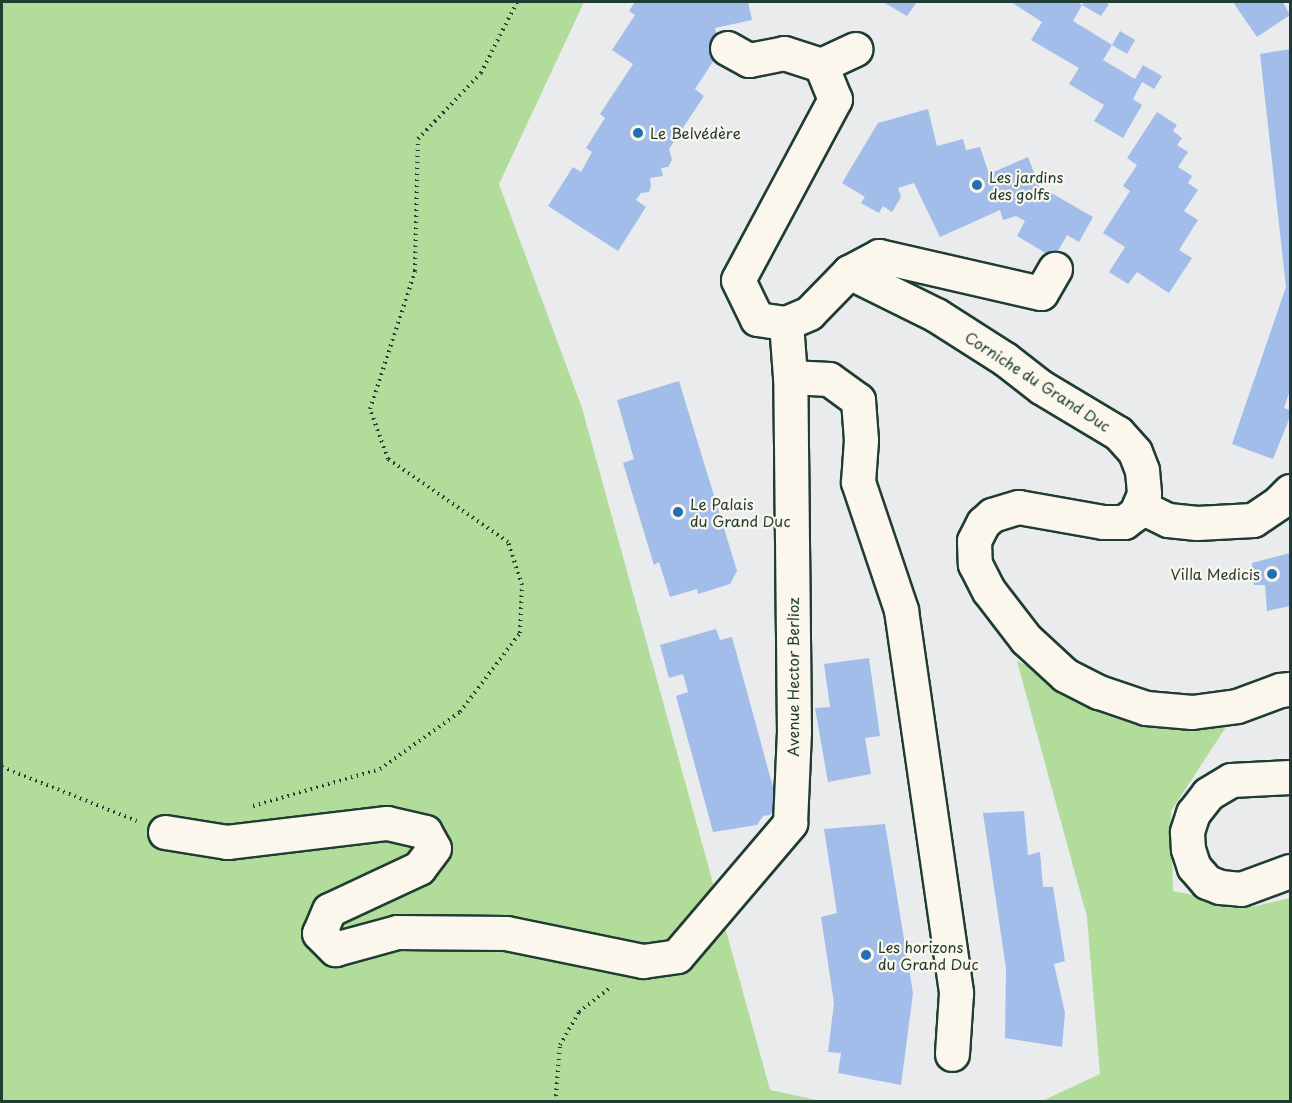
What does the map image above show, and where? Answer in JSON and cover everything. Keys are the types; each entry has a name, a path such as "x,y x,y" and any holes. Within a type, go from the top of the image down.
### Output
{"street":[{"path":"727,48 749,60 784,53 821,65 855,49"},
{"path":"821,65 835,99 738,280 757,319 786,323 809,313 849,272 879,256 1041,293 1055,269"},
{"name":"Corniche du Grand Duc","path":"849,272 936,315 1005,359 1041,387 1118,433 1135,452 1142,470 1144,494 1139,506"},
{"name":"Avenue Hector Berlioz","path":"165,832 227,842 387,823 425,832 434,848 419,868 329,910 319,933 335,949 397,932 506,933 643,961 677,956 790,823 794,732 790,377 786,323"},
{"path":"790,377 829,379 858,400 861,440 858,482 901,610 953,970 956,993 952,1054"},
{"path":"1290,491 1278,503 1253,520 1197,523 1168,520 1139,506 1136,513 1124,522 1103,522 1018,507 992,515 983,523 974,541 975,564 989,591 1026,639 1065,675 1099,692 1146,708 1192,712 1237,706 1290,688"},
{"path":"1290,777 1231,780 1208,794 1192,813 1187,832 1188,849 1194,867 1207,882 1220,887 1241,889 1290,871"}],"path":[{"path":"244,809 380,769 460,712 520,633 522,585 508,543 388,459 370,409 415,271 418,139 481,73 517,2"},
{"path":"2,767 165,832"},
{"path":"558,1101 556,1096 560,1045 579,1012 643,961"}],"green space":[{"path":"2,2 584,2 499,184 582,408 770,1090 821,1101 2,1102"},
{"path":"1017,661 1116,706 1226,727 1171,811 1173,891 1252,907 1290,898 1290,1101 1042,1101 1100,1074 1087,917"}],"building":[{"name":"Le Belvédère","path":"635,2 748,2 752,20 715,28 717,36 726,42 695,89 704,96 669,149 672,160 668,167 661,168 663,176 650,178 649,192 641,193 636,200 646,207 618,251 548,206 573,167 581,172 592,152 586,148 605,118 600,114 633,64 612,50 635,15 629,11"},
{"path":"883,2 917,2 907,16"},
{"path":"1011,2 1077,2 1082,5 1073,21 1112,45 1103,60 1135,79 1143,65 1162,76 1154,89 1142,82 1133,99 1142,105 1123,138 1094,121 1104,105 1069,84 1079,68 1031,40 1042,22"},
{"path":"1084,2 1109,4 1101,16 1082,5"},
{"path":"1233,2 1283,2 1290,15 1257,37"},
{"path":"1120,31 1135,40 1127,54 1112,45"},
{"path":"1290,49 1290,390 1284,408 1290,410 1290,417 1273,459 1232,444 1286,287 1260,54"},
{"name":"Les jardins des golfs","path":"928,109 937,146 963,139 966,150 980,147 989,174 1028,157 1039,186 1093,217 1079,242 1067,235 1054,258 1017,236 1025,221 1016,216 1003,220 1000,210 940,237 914,183 898,188 901,197 892,212 883,206 879,213 861,203 865,197 842,183 878,123"},
{"path":"1157,112 1177,125 1173,131 1182,138 1177,145 1188,152 1178,167 1192,176 1188,183 1198,190 1184,211 1198,220 1179,250 1192,258 1169,293 1137,272 1128,284 1109,272 1125,247 1103,233 1130,191 1123,186 1137,165 1127,158"},
{"name":"Le Palais du Grand Duc","path":"679,381 737,571 730,584 698,594 697,589 670,597 659,562 654,565 623,463 634,459 617,400"},
{"name":"Villa Medicis","path":"1290,553 1290,606 1267,611 1265,585 1254,585 1252,563"},
{"path":"716,629 720,640 732,637 777,802 770,815 763,816 757,825 713,832 676,696 688,692 683,674 669,678 660,645"},
{"path":"869,658 880,736 865,738 871,774 828,782 815,708 830,707 824,664"},
{"name":"Les horizons du Grand Duc","path":"1024,811 1028,855 1040,852 1043,887 1053,887 1065,961 1054,964 1065,1013 1062,1047 1005,1038 1006,968 983,813"},
{"name":"Les horizons du Grand Duc","path":"885,824 913,993 901,1085 838,1073 841,1053 828,1052 834,1003 821,917 837,913 824,829"}],"place":[{"name":"Le Belvédère","path":"638,133"},
{"name":"Les jardins des golfs","path":"977,185"},
{"name":"Le Palais du Grand Duc","path":"678,512"},
{"name":"Villa Medicis","path":"1272,574"},
{"name":"Les horizons du Grand Duc","path":"866,955"}]}
